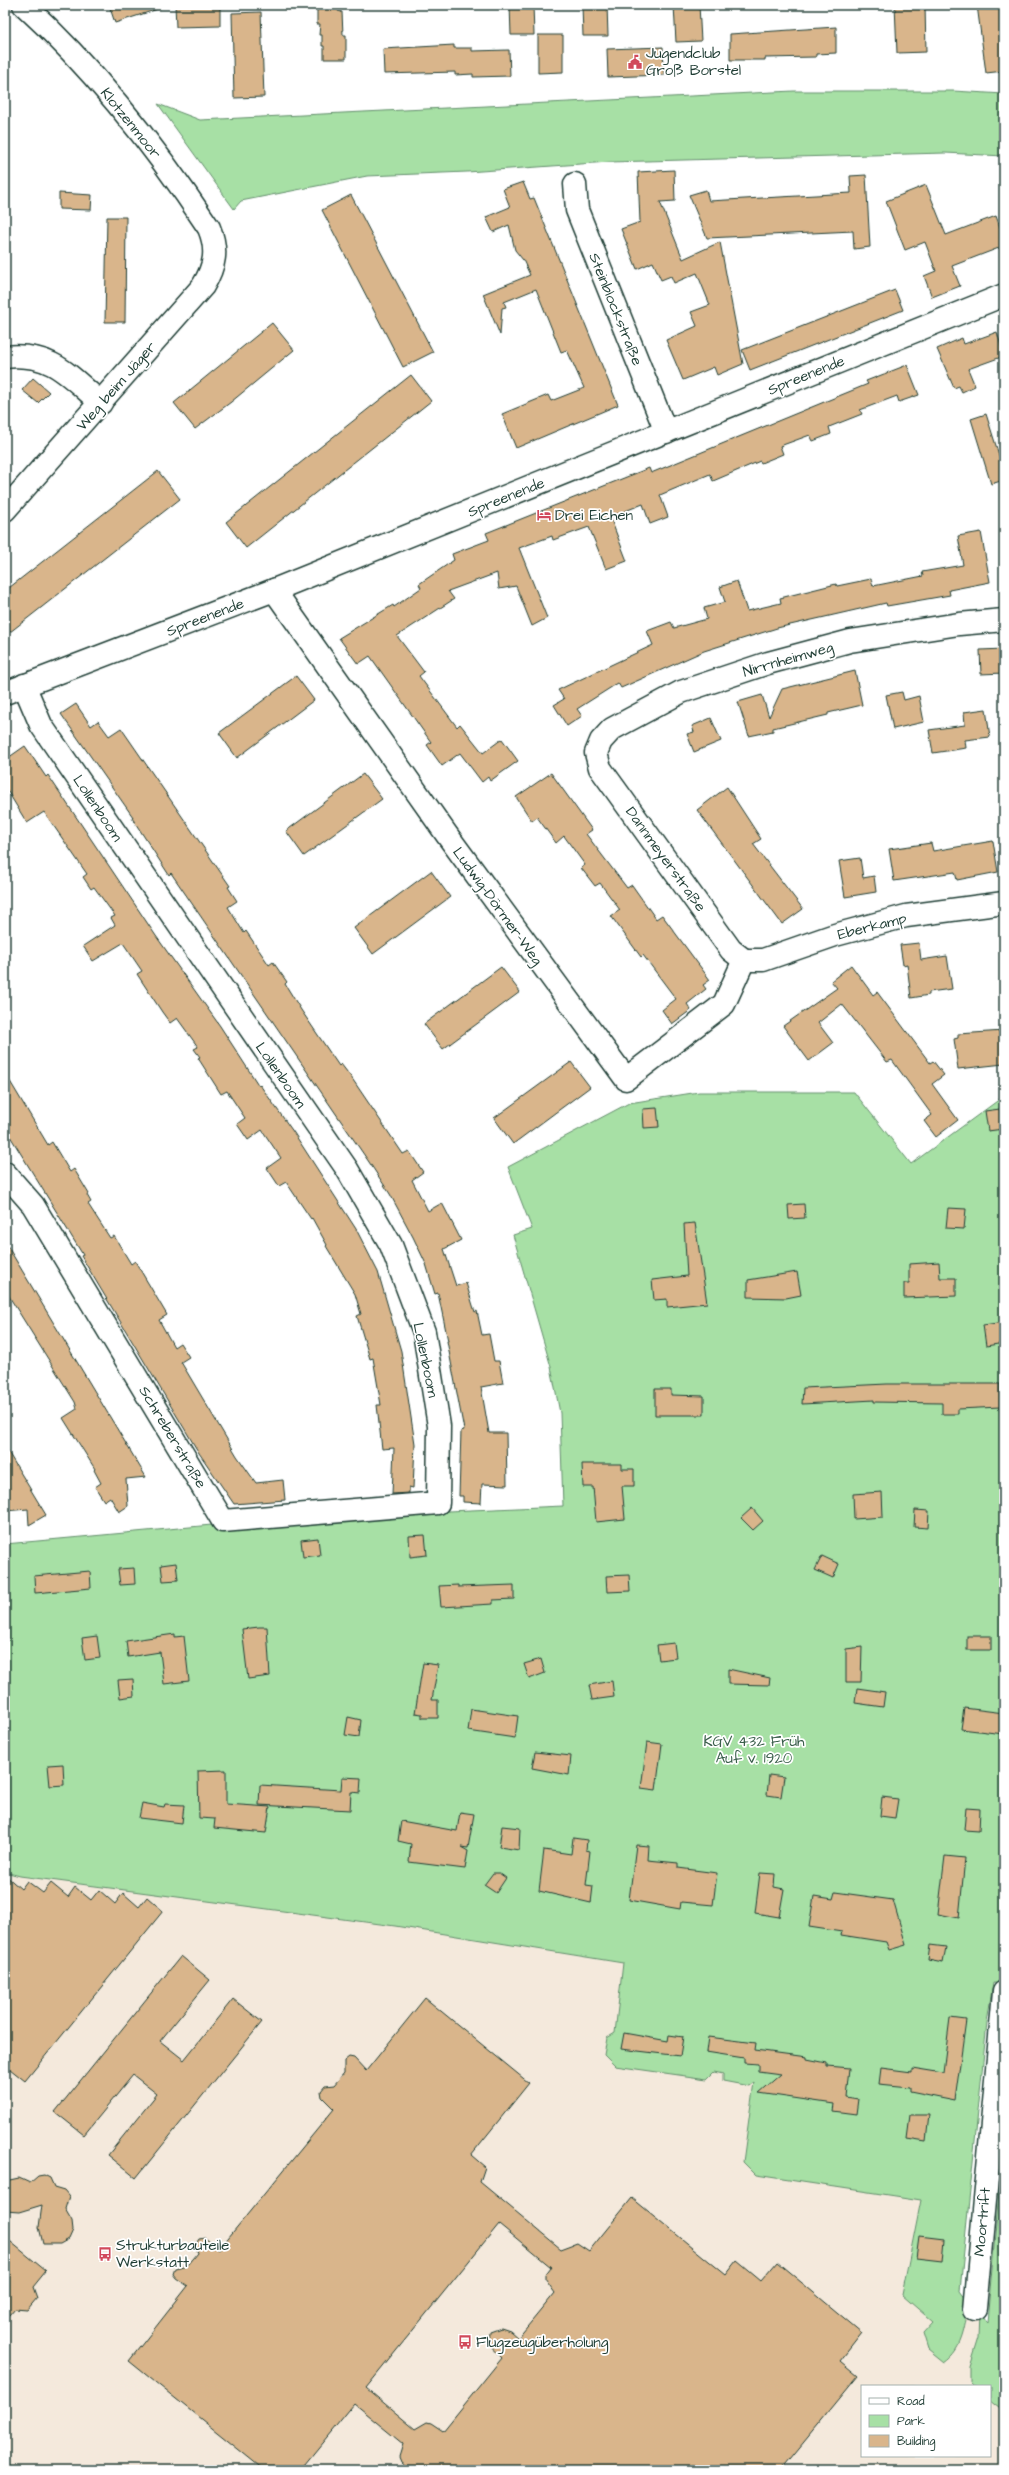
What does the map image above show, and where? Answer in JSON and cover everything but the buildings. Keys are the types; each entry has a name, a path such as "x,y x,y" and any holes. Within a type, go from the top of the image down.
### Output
{"street":[{"name":"Klotzenmoor","path":"26,6 93,76 163,163 209,228 216,256"},
{"name":"Steinblockstraße","path":"575,184 577,210 666,432"},
{"name":"Weg beim Jäger","path":"5,510 203,286 210,275 216,256"},
{"name":"Spreenende","path":"15,689 274,590 1004,295"},
{"path":"5,357 34,356 51,362 101,403"},
{"name":"Ludwig-Dörmer-Weg","path":"274,590 447,835 626,1079 724,1004 744,960"},
{"name":"Nirrnheimweg","path":"596,753 601,741 612,729 674,696 768,663 850,642 959,624 1004,620"},
{"name":"Lollenboom","path":"15,689 347,1169 391,1245 424,1332 439,1426 438,1503"},
{"name":"Dannmeyerstraße","path":"596,753 600,768 731,950 744,960"},
{"name":"Eberkamp","path":"744,960 763,960 835,935 906,916 1004,903"},
{"name":"Schreberstraße","path":"5,1173 33,1205 223,1521 438,1503"},
{"name":"Moortrift","path":"975,2309 1004,1992"}],"shaded area":[{"path":"5,1872 20,1876 395,1926 623,1963 615,2033 713,2072 723,2073 724,2081 754,2082 743,2162 756,2175 921,2200 904,2282 960,2291 987,2324 1004,2327 1004,2470 5,2470"}],"green space":[{"path":"794,91 953,91 1004,94 1004,156 945,153 609,162 467,172 367,176 241,201 234,209 158,104 200,120"},
{"name":"KGV 432 Früh Auf v. 1920","path":"699,1092 854,1092 911,1164 1004,1096 1004,1984 993,1983 987,2022 960,2290 969,2302 965,2327 960,2343 951,2357 944,2362 928,2349 923,2333 933,2322 902,2295 921,2200 756,2175 743,2162 754,2082 749,2086 723,2081 723,2074 714,2072 707,2079 615,2066 604,2055 607,2038 615,2033 623,1963 395,1926 20,1876 5,1872 5,1544 288,1518 563,1506 560,1413 551,1367 513,1235 532,1229 508,1167 629,1103"},
{"path":"1004,2137 1004,2411 991,2401 991,2385 972,2385 969,2382 969,2367 978,2338 979,2314 987,2323"}],"place":[{"name":"Jugendclub Groß Borstel","path":"635,62"},
{"name":"Drei Eichen","path":"544,515"},
{"name":"Strukturbauteile Werkstatt","path":"105,2254"},
{"name":"Flugzeugüberholung","path":"465,2342"}]}
